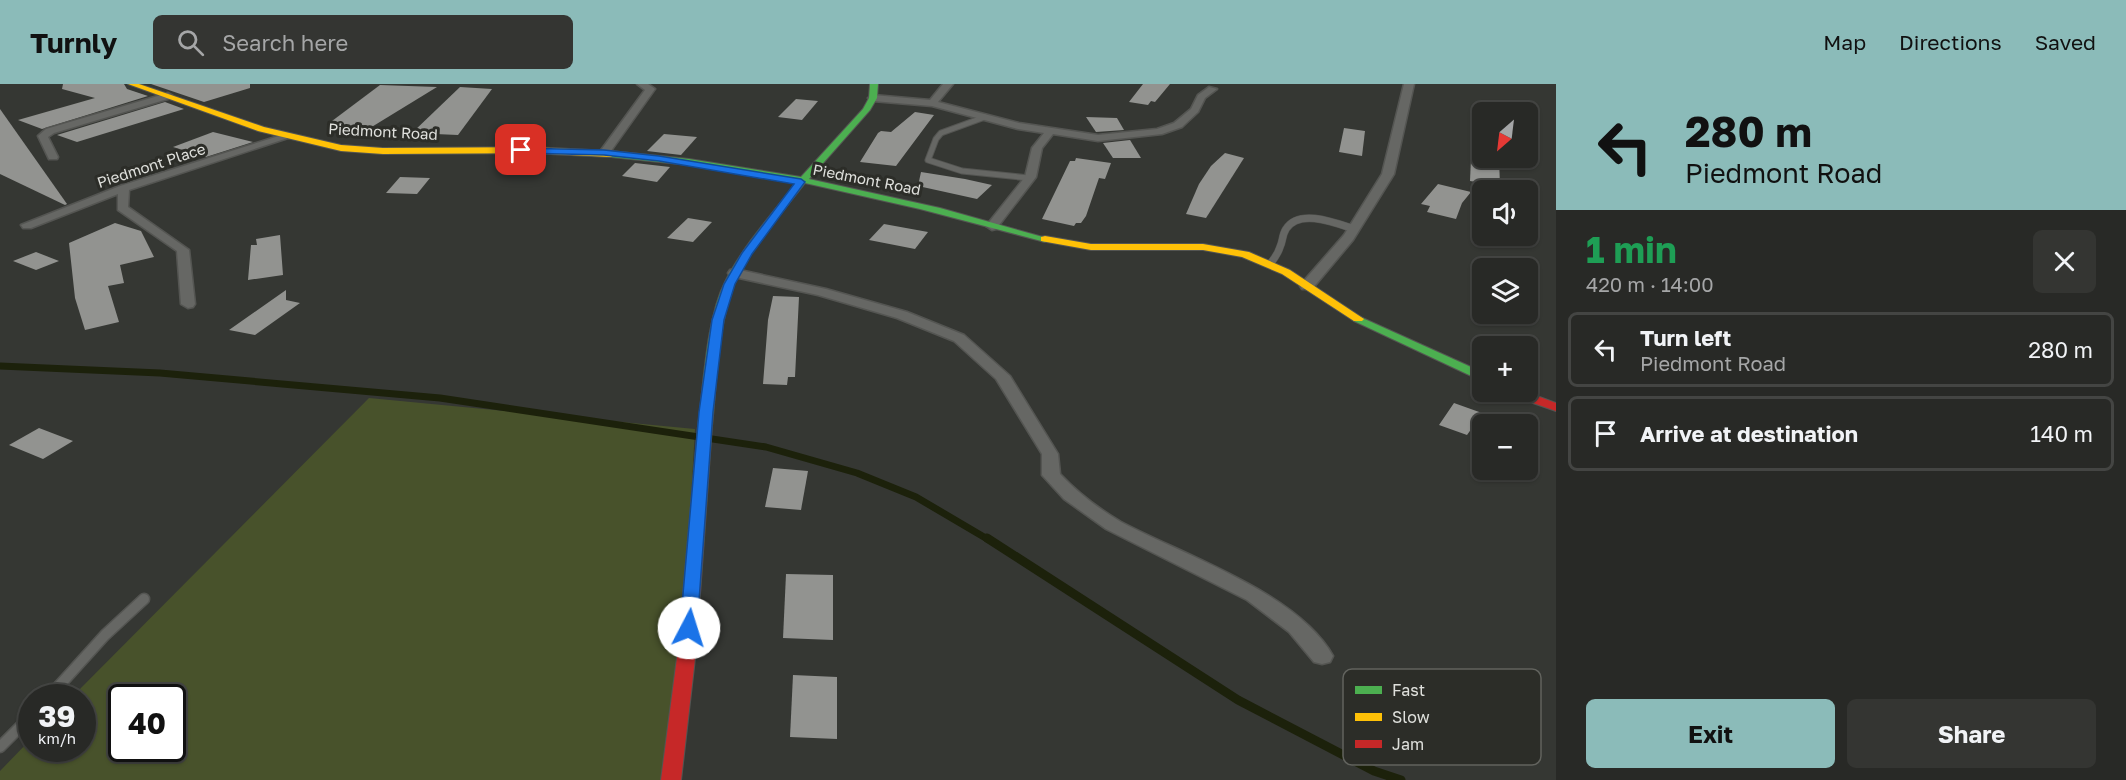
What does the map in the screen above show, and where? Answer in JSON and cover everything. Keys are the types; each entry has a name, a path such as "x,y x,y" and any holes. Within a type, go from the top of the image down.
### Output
{"street":[{"name":"Piedmont Road","path":"132,84 286,137 343,148 386,151 541,150 659,159 801,182 919,206 1044,240 1109,249 1190,247 1243,253 1270,264 1350,315 1472,371"},
{"path":"604,153 650,89 642,84"},
{"path":"671,780 687,650 706,412 718,320 729,284 747,253 801,182 866,110 873,98 874,84"},
{"path":"932,103 948,84"},
{"path":"1307,286 1354,228 1390,168 1409,84"},
{"path":"873,98 932,103 1050,132 1098,138 1158,132 1178,125 1195,110 1201,97 1212,89"},
{"path":"53,157 43,136 50,131 168,96"},
{"path":"992,226 1029,178 1036,148 1050,132"},
{"name":"Piedmont Place","path":"27,225 124,188 286,137"},
{"path":"124,188 122,208 183,250 188,304"},
{"path":"735,273 821,292 902,315 959,338 1002,376 1050,454 1051,475 1070,495 1113,525 1254,595 1296,627 1322,656"},
{"path":"1538,400 1556,406"}],"lane":[{"path":"985,117 941,134 936,139 928,160 948,168 1029,178"},
{"path":"1270,264 1281,248 1285,229 1293,221 1306,218 1323,219 1354,228"},
{"path":"61,684 105,635 144,598"},
{"path":"0,747 18,729"}],"green space":[{"path":"369,398 695,429 675,780 0,780 0,771 18,752 18,762 96,762 96,684 85,684"}],"building":[{"path":"63,84 124,84 127,89 148,96 42,129 18,120 95,98 62,89"},
{"path":"151,84 250,84 250,88 204,102"},
{"path":"1143,84 1170,84 1155,102 1151,101 1148,105 1129,102"},
{"path":"380,85 437,87 370,128 328,124"},
{"path":"460,87 492,89 458,135 412,133"},
{"path":"796,99 818,101 802,120 778,117"},
{"path":"165,102 184,109 77,142 57,135"},
{"path":"0,109 67,204 0,174"},
{"path":"915,112 934,115 896,166 860,162 878,133 891,132"},
{"path":"1086,117 1117,118 1124,130 1096,132"},
{"path":"1344,128 1365,131 1362,156 1339,152"},
{"path":"213,132 253,142 206,157 173,147"},
{"path":"664,134 697,137 681,155 647,151"},
{"path":"1130,140 1141,158 1113,158 1103,143"},
{"path":"1225,153 1244,158 1206,218 1186,214 1199,184 1211,166"},
{"path":"1076,158 1111,163 1105,179 1099,178 1086,216 1081,223 1076,223 1074,226 1042,219 1070,161 1075,161"},
{"path":"1471,158 1472,168 1499,168 1500,180 1470,181"},
{"path":"635,163 670,167 657,182 622,176"},
{"path":"921,172 992,185 977,199 918,186"},
{"path":"400,177 430,178 417,194 386,193"},
{"path":"1438,184 1471,192 1462,203 1456,219 1427,212 1430,206 1421,204"},
{"path":"688,218 712,222 693,242 667,238"},
{"path":"115,223 141,231 154,257 120,265 124,283 108,286 119,322 85,330 75,298 69,243"},
{"path":"884,224 928,232 915,249 869,240"},
{"path":"280,235 283,275 248,280 251,245 257,245 256,239"},
{"path":"36,252 59,261 36,270 13,261"},
{"path":"286,290 286,300 300,303 255,335 229,330"},
{"path":"773,296 799,297 795,377 788,377 787,385 763,384 768,320"},
{"path":"1454,403 1482,413 1472,414 1472,428 1467,435 1439,425"},
{"path":"39,428 73,441 43,459 9,445"},
{"path":"773,468 808,471 801,510 765,507"},
{"path":"786,574 833,575 833,640 783,638"},
{"path":"793,675 837,677 837,739 790,737"}],"waterway":[{"path":"0,366 160,373 440,398 766,447 857,473 916,497 989,540"},
{"path":"987,538 1238,700 1343,755"},
{"path":"1363,765 1401,780"}],"traffic: fast":[{"path":"705,426 718,320 729,284 747,253 801,182 866,110 873,98 874,84"},
{"path":"611,154 728,167 845,188 1045,239"},
{"path":"1358,319 1472,372"}],"traffic: slow":[{"path":"132,84 261,129 341,148 383,151 530,150 611,154"},
{"path":"1045,239 1091,247 1203,247 1245,254 1286,272 1358,319"}],"traffic: jam":[{"path":"1538,400 1556,407"},
{"path":"671,780 687,650 705,426"}],"route":[{"path":"521,150 604,153 659,159 801,182 747,253 729,284 718,320 706,412 689,628"}]}
